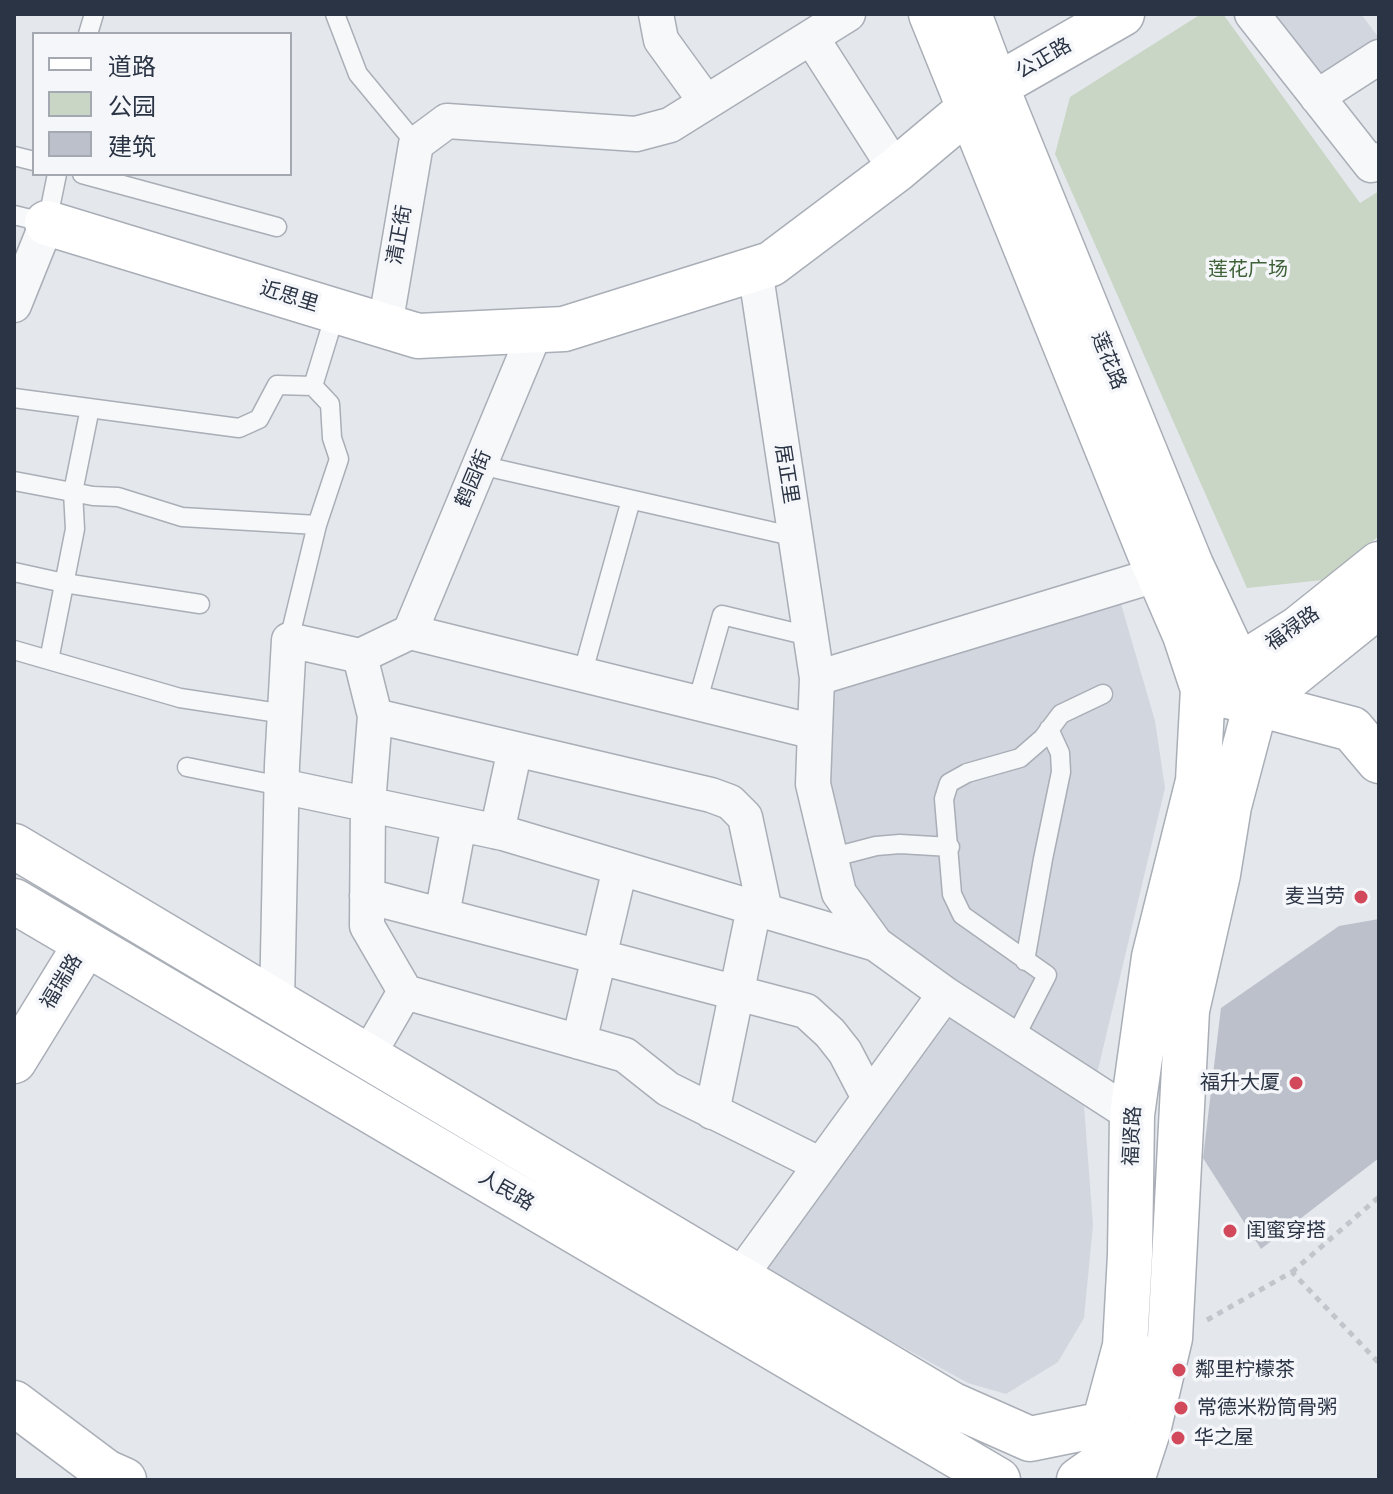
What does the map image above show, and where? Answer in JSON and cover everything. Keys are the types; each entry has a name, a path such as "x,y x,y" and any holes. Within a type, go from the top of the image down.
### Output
{"main road":[{"name":"莲花路","path":"931,14 982,97 1191,565 1220,678"},
{"name":"莲花路","path":"969,14 982,97 1159,574 1185,635 1220,678 1256,704"},
{"name":"公正路","path":"982,97 1122,14"},
{"path":"536,330 564,329 771,264 896,170 982,97"},
{"name":"近思里","path":"30,219 418,336 536,330"},
{"name":"福禄路","path":"1220,678 1299,628 1379,564"},
{"name":"福禄路","path":"1256,704 1379,605"},
{"name":"福贤路","path":"738,1279 951,1404 1030,1439 1104,1424 1125,1346 1132,1115 1154,957 1220,678"},
{"path":"1132,1480 1148,1431 1170,1338 1187,1010 1218,874 1229,806 1256,704 1366,745"},
{"path":"14,846 738,1279"},
{"name":"人民路","path":"14,901 998,1480"},
{"name":"福瑞路","path":"14,1061 86,944"},
{"path":"14,1403 111,1477"},
{"path":"1079,1480 1148,1431"}],"street":[{"path":"656,14 661,40 706,102"},
{"path":"416,144 447,121 636,134 670,125 848,14"},
{"path":"1252,14 1371,165 1379,160"},
{"path":"811,37 896,170"},
{"path":"1317,97 1379,57"},
{"name":"清正街","path":"385,326 416,144"},
{"path":"14,305 30,219"},
{"name":"居正里","path":"755,269 817,678 813,784 839,893 876,944"},
{"name":"鹤园街","path":"410,632 536,330"},
{"path":"817,678 1159,574"},
{"path":"277,1003 281,786 289,640 360,656 410,632 815,732"},
{"path":"360,656 375,716 368,804 367,926 406,993 625,1055 668,1089 821,1165"},
{"path":"375,716 711,795 730,802 745,817 760,909 736,992 712,1112"},
{"path":"497,832 515,749"},
{"path":"281,786 497,832 876,944 945,994 1132,1115"},
{"path":"442,915 459,824"},
{"path":"579,1042 620,868"},
{"path":"367,896 806,1011 845,1052 869,1098"},
{"path":"367,1057 406,993"},
{"path":"738,1279 945,994"}],"lane":[{"path":"335,14 358,74 416,144"},
{"path":"30,219 56,176"},
{"path":"89,176 277,227"},
{"path":"313,386 336,311"},
{"path":"14,398 239,428 259,419 277,385 313,386 330,404 332,438 339,459 317,525 289,640"},
{"path":"49,660 75,529 73,492 90,408"},
{"path":"480,465 796,537"},
{"path":"14,481 118,497 182,517 317,525"},
{"path":"582,675 631,500"},
{"path":"14,572 200,604"},
{"path":"697,703 722,615 809,636"},
{"path":"14,650 180,698 285,714"},
{"path":"1014,1039 1047,975 962,915 952,894 944,799 949,783 967,773 1020,758 1043,738 1061,714 1103,694"},
{"path":"1025,961 1061,772 1060,753 1049,729"},
{"path":"187,767 281,786"},
{"path":"830,858 876,846 950,847"}],"path":[{"path":"1170,1338 1292,1272 1379,1197"},
{"path":"1292,1272 1379,1363"}],"shaded area":[{"path":"1264,14 1361,14 1379,38 1379,48 1321,85"},
{"path":"1121,604 1155,721 1165,788 1096,1078 899,950 846,874 829,793 827,691"},
{"path":"950,1019 1084,1106 1093,1225 1084,1318 1058,1362 1006,1394 968,1383 761,1269"}],"green space":[{"name":"莲花广场","path":"1201,14 1223,14 1360,203 1379,191 1379,536 1323,580 1247,588 1055,154 1070,97"}],"building":[{"name":"福升大厦","path":"1379,919 1379,1158 1261,1249 1203,1158 1221,1008 1339,926"}],"place":[{"name":"麦当劳","path":"1361,897"},
{"name":"福升大厦","path":"1296,1083"},
{"name":"闺蜜穿搭","path":"1230,1231"},
{"name":"鄰里柠檬茶","path":"1179,1370"},
{"name":"常德米粉筒骨粥","path":"1181,1408"},
{"name":"华之屋","path":"1178,1438"}]}
